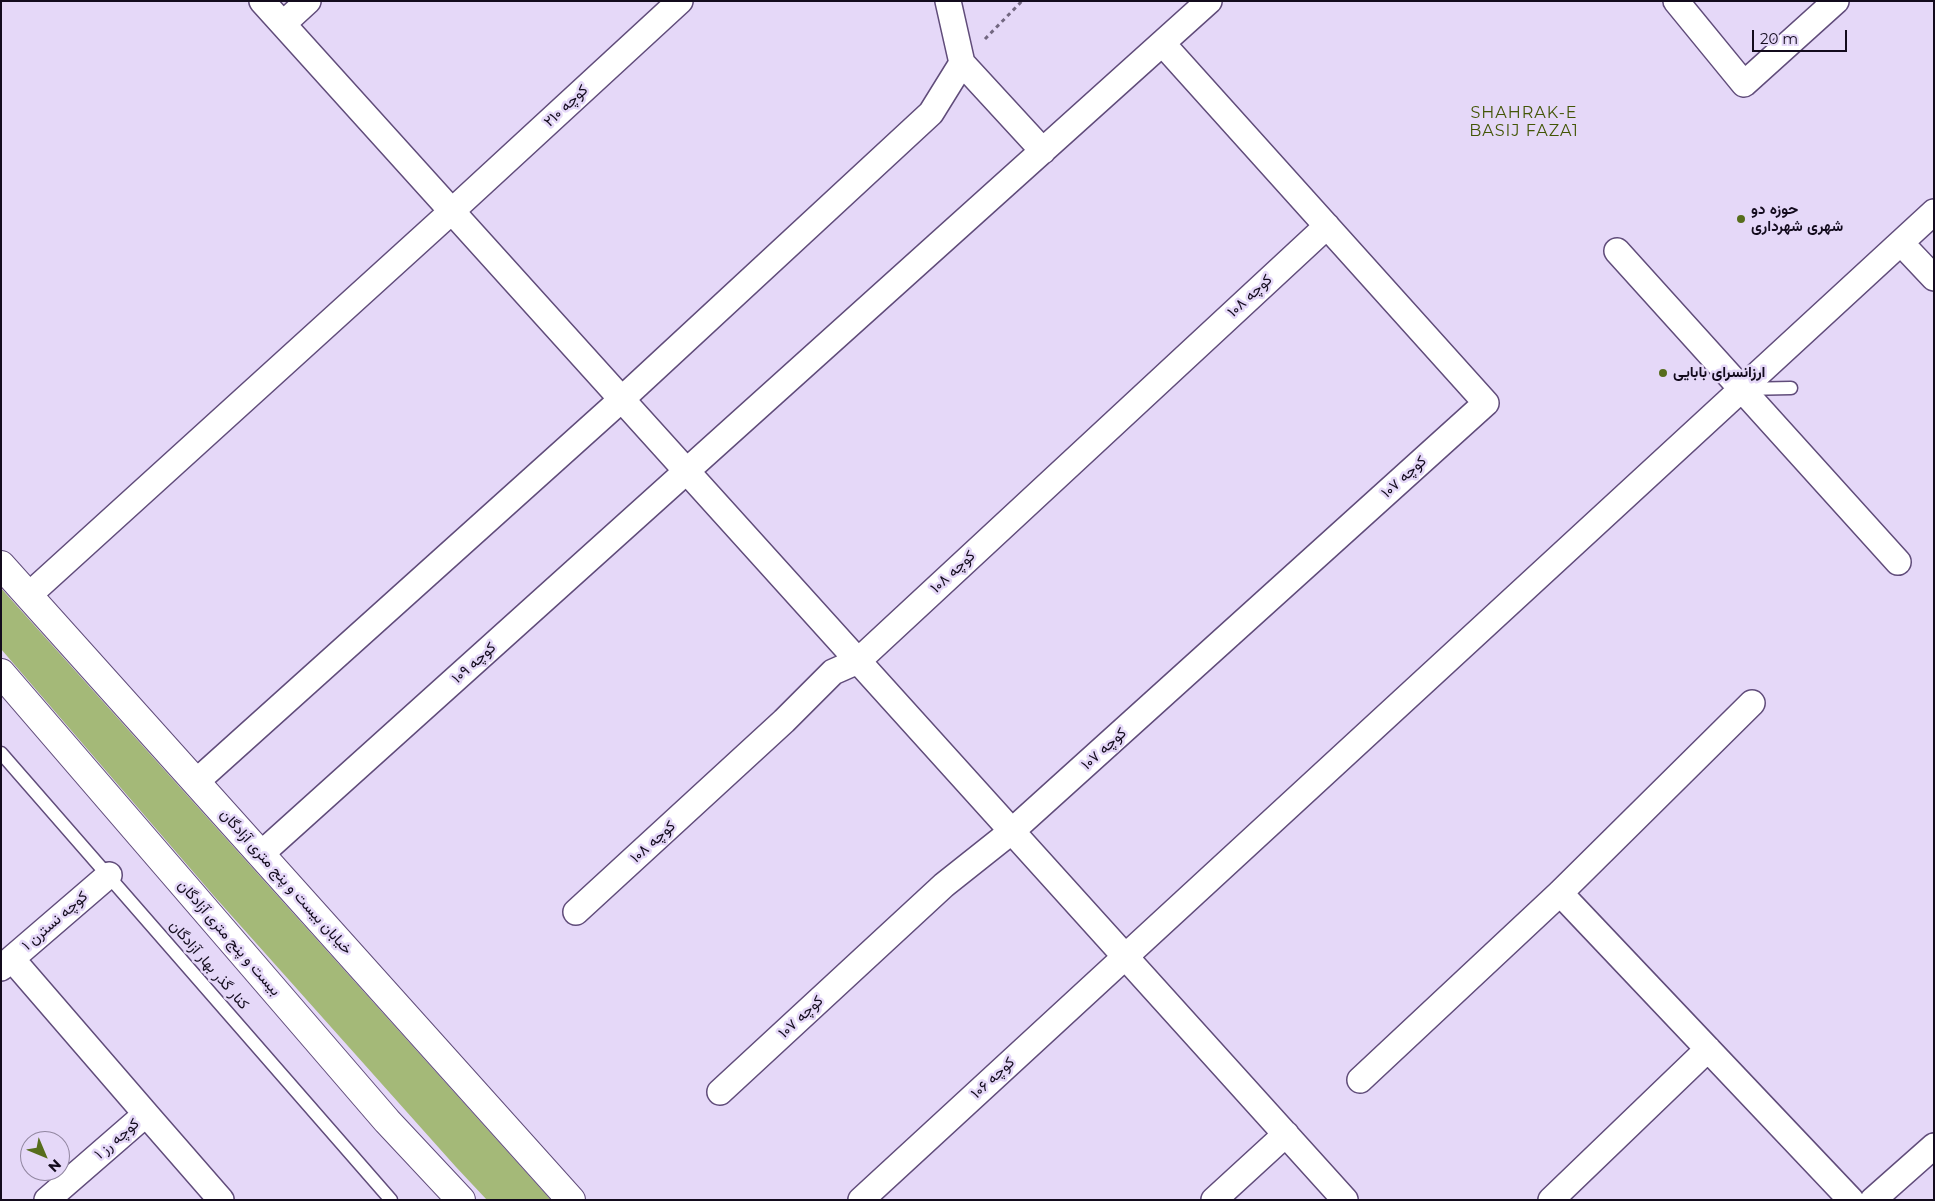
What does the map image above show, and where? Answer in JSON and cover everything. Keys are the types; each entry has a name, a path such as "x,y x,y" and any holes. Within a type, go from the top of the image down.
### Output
{"main road":[{"name":"خیابان بیست و پنج متری آزادگان","path":"1,565 571,1200"},
{"name":"بیست و پنج متری آزادگان","path":"1,673 387,1121 461,1200"}],"street":[{"path":"262,1 1345,1200"},
{"path":"284,24 308,1"},
{"name":"۲۱۰ کوچه","path":"29,595 680,1"},
{"path":"948,1 962,63 1043,151"},
{"name":"۱۰۹ کوچه","path":"261,854 1209,1"},
{"path":"1676,1 1744,84 1836,1"},
{"path":"1163,44 1326,226"},
{"path":"196,782 622,399 932,113 962,63"},
{"name":"۱۰۶ کوچه","path":"861,1200 1934,212"},
{"name":"۱۰۷ کوچه","path":"720,1092 944,885 1012,831 1486,403 1326,226"},
{"name":"۱۰۸ کوچه","path":"576,912 784,722 833,672 858,661 1326,226"},
{"path":"1901,243 1934,278"},
{"path":"1617,251 1898,562"},
{"path":"1360,1080 1560,892 1752,702"},
{"name":"کوچه نسترن ۱","path":"7,963 109,875"},
{"path":"1560,892 1851,1200"},
{"path":"7,963 146,1114"},
{"path":"1551,1200 1708,1049"},
{"name":"کوچه رز ۱","path":"47,1200 146,1114 221,1200"},
{"path":"1214,1200 1286,1134"},
{"path":"1873,1200 1934,1146"}],"lane":[{"path":"1741,389 1791,388"},
{"name":"کنار گذر بهار آزادگان","path":"1,753 391,1200"}],"path":[{"path":"962,63 1022,1"}],"green space":[{"path":"1,588 551,1200 487,1200 456,1167 214,896 1,649"}],"place":[{"name":"حوزه دو شهری شهرداری","path":"1741,219"},
{"name":"ارزانسرای بابایی","path":"1663,373"}],"district":[{"name":"SHAHRAK-E BASIJ FAZA1","path":"1524,122"}]}
